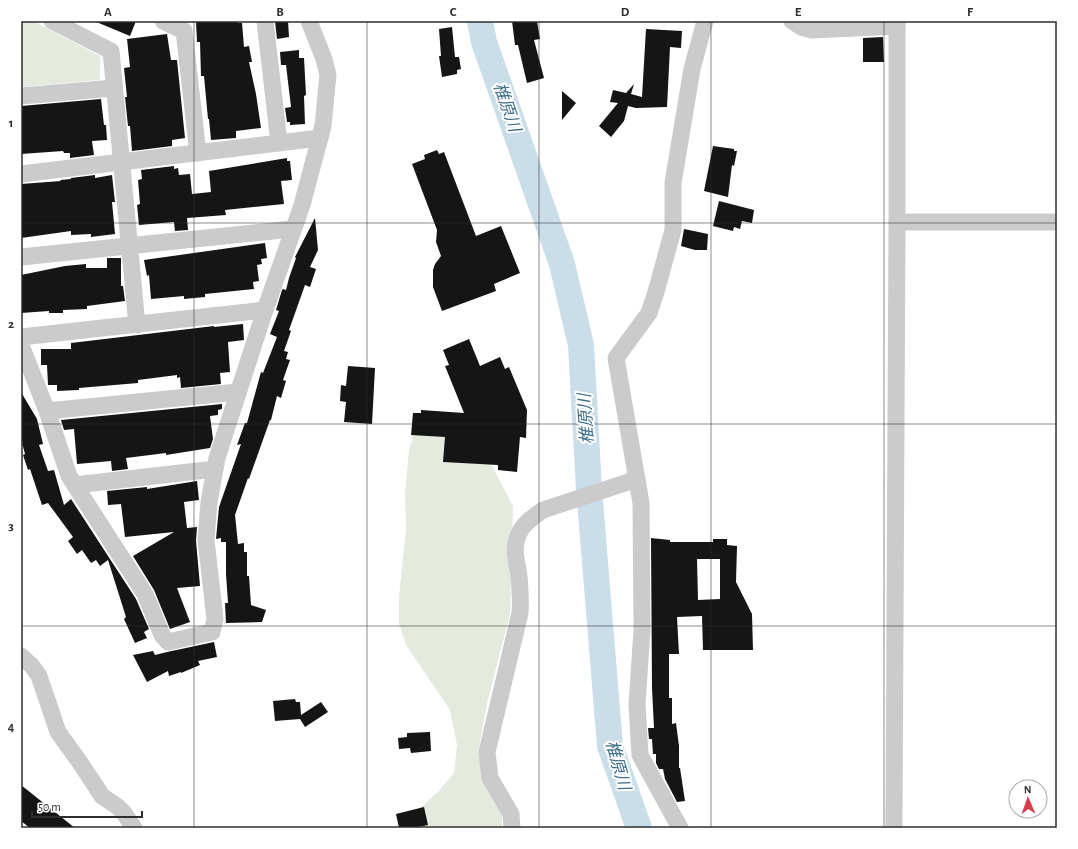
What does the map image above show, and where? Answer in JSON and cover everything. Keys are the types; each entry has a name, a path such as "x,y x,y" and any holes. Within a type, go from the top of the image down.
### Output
{"street":[{"path":"52,21 111,51 137,325"},
{"path":"162,21 184,31 198,153"},
{"path":"264,21 280,143"},
{"path":"21,345 47,410 69,476 145,594 162,635 168,642 212,632 215,618 206,540 209,502 217,458 264,310 302,205 324,126 328,75 324,59 309,21"},
{"path":"680,828 640,755 636,704 642,630 641,510 616,358 649,313 673,230 673,184 692,69 705,21"},
{"path":"792,21 801,27 812,30 897,24 898,222 894,828"},
{"path":"21,96 114,88"},
{"path":"21,174 320,138"},
{"path":"898,222 1057,222"},
{"path":"21,257 294,229"},
{"path":"21,337 264,310"},
{"path":"47,410 238,392"},
{"path":"75,485 215,469"},
{"path":"512,828 511,814 490,778 487,752 520,612 521,596 514,554 516,540 523,528 543,510 637,479"},
{"path":"21,656 32,666 39,676 58,732 102,796 124,813 134,828"}],"shaded area":[{"path":"21,21 33,21 100,56 100,80 21,87"},
{"path":"429,414 488,458 513,506 510,614 488,699 478,752 502,816 502,828 402,828 408,818 437,793 454,773 457,745 450,710 406,645 399,624 399,597 406,529 405,493 409,450 416,427"}],"building":[{"path":"94,21 136,21 130,36"},
{"path":"196,21 238,21 238,23 242,23 244,47 249,46 252,62 249,62 261,128 236,131 236,138 211,140 204,76 201,76 200,42 197,42"},
{"path":"275,21 288,21 289,37 277,39"},
{"path":"512,21 537,21 540,39 534,40 544,78 527,83 518,45 515,45"},
{"path":"452,27 455,57 459,57 461,69 457,70 457,74 442,77 439,56 441,56 439,29"},
{"path":"646,29 682,31 681,48 670,47 667,107 636,108 628,106 624,121 611,137 599,126 618,103 610,102 613,90 626,93 634,84 631,94 642,97"},
{"path":"167,34 171,60 177,60 185,138 172,140 172,146 132,151 130,126 128,126 125,97 127,97 124,68 130,67 127,39"},
{"path":"883,37 884,62 863,62 863,38"},
{"path":"299,50 299,58 304,58 306,95 304,96 305,124 290,125 290,122 287,122 285,108 291,107 286,65 281,65 280,52"},
{"path":"562,91 576,103 562,120"},
{"path":"101,99 107,140 92,141 94,155 70,158 70,153 64,153 63,151 21,154 21,106"},
{"path":"713,146 734,149 734,151 737,151 734,166 732,165 728,197 704,191"},
{"path":"437,150 439,154 444,152 476,236 501,226 520,273 494,284 496,291 442,311 433,287 433,270 435,264 441,256 436,242 437,230 412,164 425,159 424,155"},
{"path":"287,158 287,161 290,161 292,180 281,181 284,204 225,210 226,215 187,218 188,230 175,231 174,222 139,225 137,205 140,204 138,180 142,179 141,170 174,166 174,169 178,168 179,175 190,174 192,194 211,192 209,171"},
{"path":"95,175 95,178 112,175 115,202 112,202 115,234 91,237 91,234 71,235 71,231 21,238 21,184 61,181 60,180"},
{"path":"719,201 754,210 752,223 742,221 740,229 734,227 733,231 713,226"},
{"path":"315,218 318,250 310,267 316,269 310,287 305,285 289,330 291,331 284,351 288,352 286,359 290,360 283,380 286,381 281,398 277,396 271,420 235,515 238,544 244,543 244,552 247,552 247,576 249,576 251,605 266,610 262,622 226,623 225,603 228,603 226,542 221,542 221,538 216,539 219,507 241,444 237,445 245,423 247,423 261,372 263,373 277,337 270,334 279,311 276,310 282,290 286,290 296,258 295,257"},
{"path":"684,229 708,234 707,250 695,250 681,246"},
{"path":"265,243 267,258 261,259 262,264 257,265 259,281 253,282 254,289 205,294 205,297 184,299 184,296 151,299 149,275 147,276 144,260"},
{"path":"107,258 121,258 121,286 123,286 125,301 87,306 87,309 63,310 63,313 49,313 49,311 21,313 21,275 65,266 86,264 86,268 107,268"},
{"path":"243,324 244,340 228,342 230,372 220,373 221,384 181,388 180,377 177,378 177,375 138,380 138,383 57,391 57,385 48,385 47,365 41,365 41,349 71,349 71,343"},
{"path":"469,339 480,366 500,357 505,369 509,367 527,410 526,438 520,437 517,472 498,470 498,465 443,462 445,437 411,435 413,413 421,413 421,410 464,413 445,366 449,365 443,350"},
{"path":"348,366 375,368 372,424 344,422 346,402 340,401 341,385 346,386"},
{"path":"21,392 37,419 43,444 39,445 48,471 54,470 64,505 71,499 136,599 149,629 144,632 147,638 135,643 124,619 126,617 108,560 100,566 96,560 91,563 82,550 77,554 68,541 73,537 48,503 42,505 30,469 28,470 23,455 25,454 21,439"},
{"path":"222,404 222,409 218,410 218,415 210,416 213,439 210,448 166,455 166,453 126,458 128,469 112,471 111,461 77,464 74,429 64,430 61,420"},
{"path":"197,481 199,500 184,502 187,528 197,527 196,541 200,586 177,588 190,622 170,629 154,590 133,556 174,532 125,537 121,504 108,505 107,491 147,487 147,489"},
{"path":"651,538 670,540 670,542 713,542 713,539 727,539 727,545 737,546 736,582 752,614 753,650 703,650 702,616 677,617 679,654 669,654 669,698 672,698 672,724 676,723 679,746 679,768 685,801 677,802 665,779 663,769 659,769 656,763 656,754 653,754 652,739 649,739 648,728 654,728 652,688","holes":["697,559 720,559 720,599 698,600"]},
{"path":"214,642 217,657 198,661 200,665 181,673 169,676 168,671 147,682 133,655 153,651 155,655"},
{"path":"295,699 296,702 300,702 301,715 321,702 328,712 305,727 300,719 275,721 273,701"},
{"path":"430,732 431,751 411,753 410,748 399,749 398,738 407,737 407,733"},
{"path":"21,785 75,828 30,828 21,821"},
{"path":"424,807 428,825 414,828 399,828 396,814"}],"waterway":[{"name":"椎原川","path":"480,21 484,42 562,264 581,345 589,489 610,746 639,828"}]}
